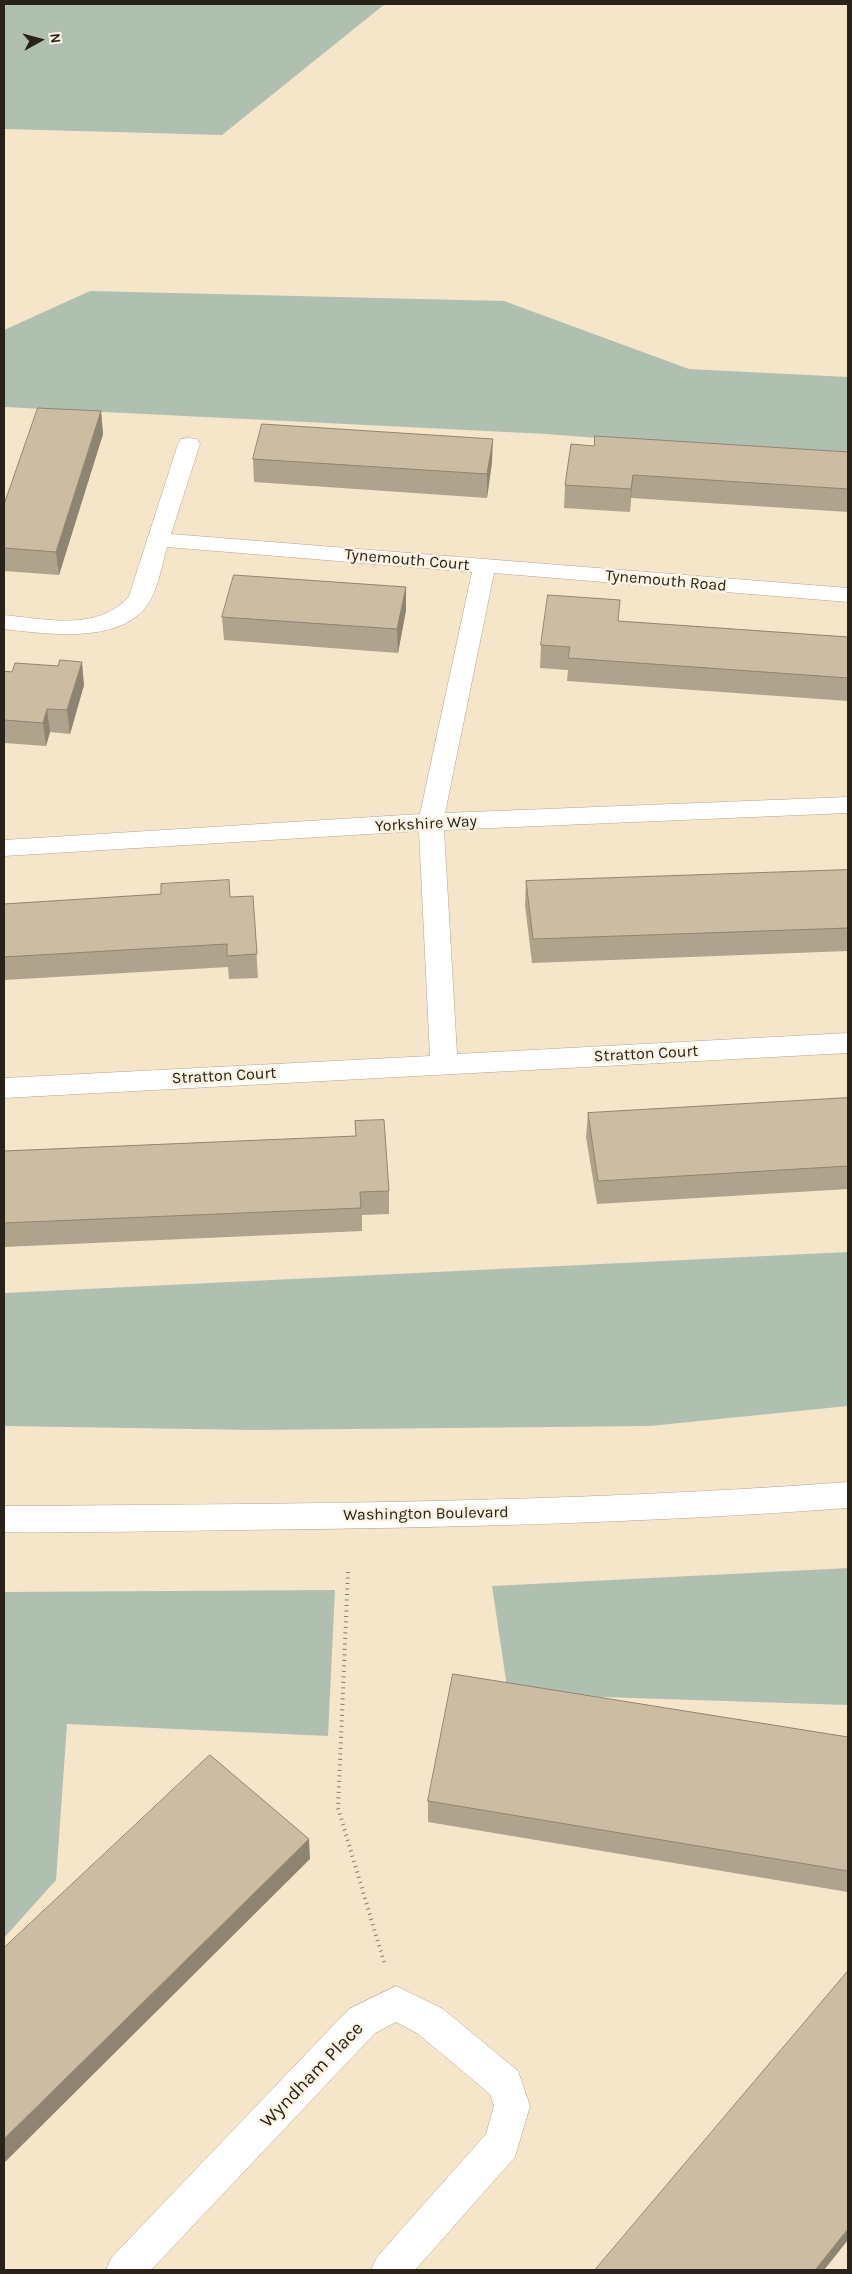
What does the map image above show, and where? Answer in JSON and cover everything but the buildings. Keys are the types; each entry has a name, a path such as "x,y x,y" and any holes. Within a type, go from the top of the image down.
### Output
{"street":[{"path":"4,622 80,627 106,621 127,612 140,598 189,444"},
{"name":"Tynemouth Court","path":"159,540 484,566 431,822"},
{"name":"Tynemouth Road","path":"484,566 848,595"},
{"name":"Yorkshire Way","path":"4,848 431,822 848,805"},
{"path":"431,822 444,1064"},
{"name":"Stratton Court","path":"4,1088 848,1043"},
{"name":"Washington Boulevard","path":"4,1519 506,1514 767,1502 848,1494"},
{"path":"390,2270 502,2144 512,2106 505,2083 430,2021 396,2003"},
{"name":"Wyndham Place","path":"125,2270 362,2022 396,2003"}],"path":[{"path":"348,1572 338,1808 396,2003"}],"green space":[{"path":"4,4 385,4 222,135 4,129"},
{"path":"90,291 504,301 689,369 848,377 848,458 546,434 4,407 4,330"},
{"path":"848,1252 848,1406 650,1426 254,1430 4,1426 4,1293"},
{"path":"848,1568 848,1705 508,1694 492,1586"},
{"path":"335,1590 328,1736 67,1724 56,1880 4,1938 4,1592"}]}
